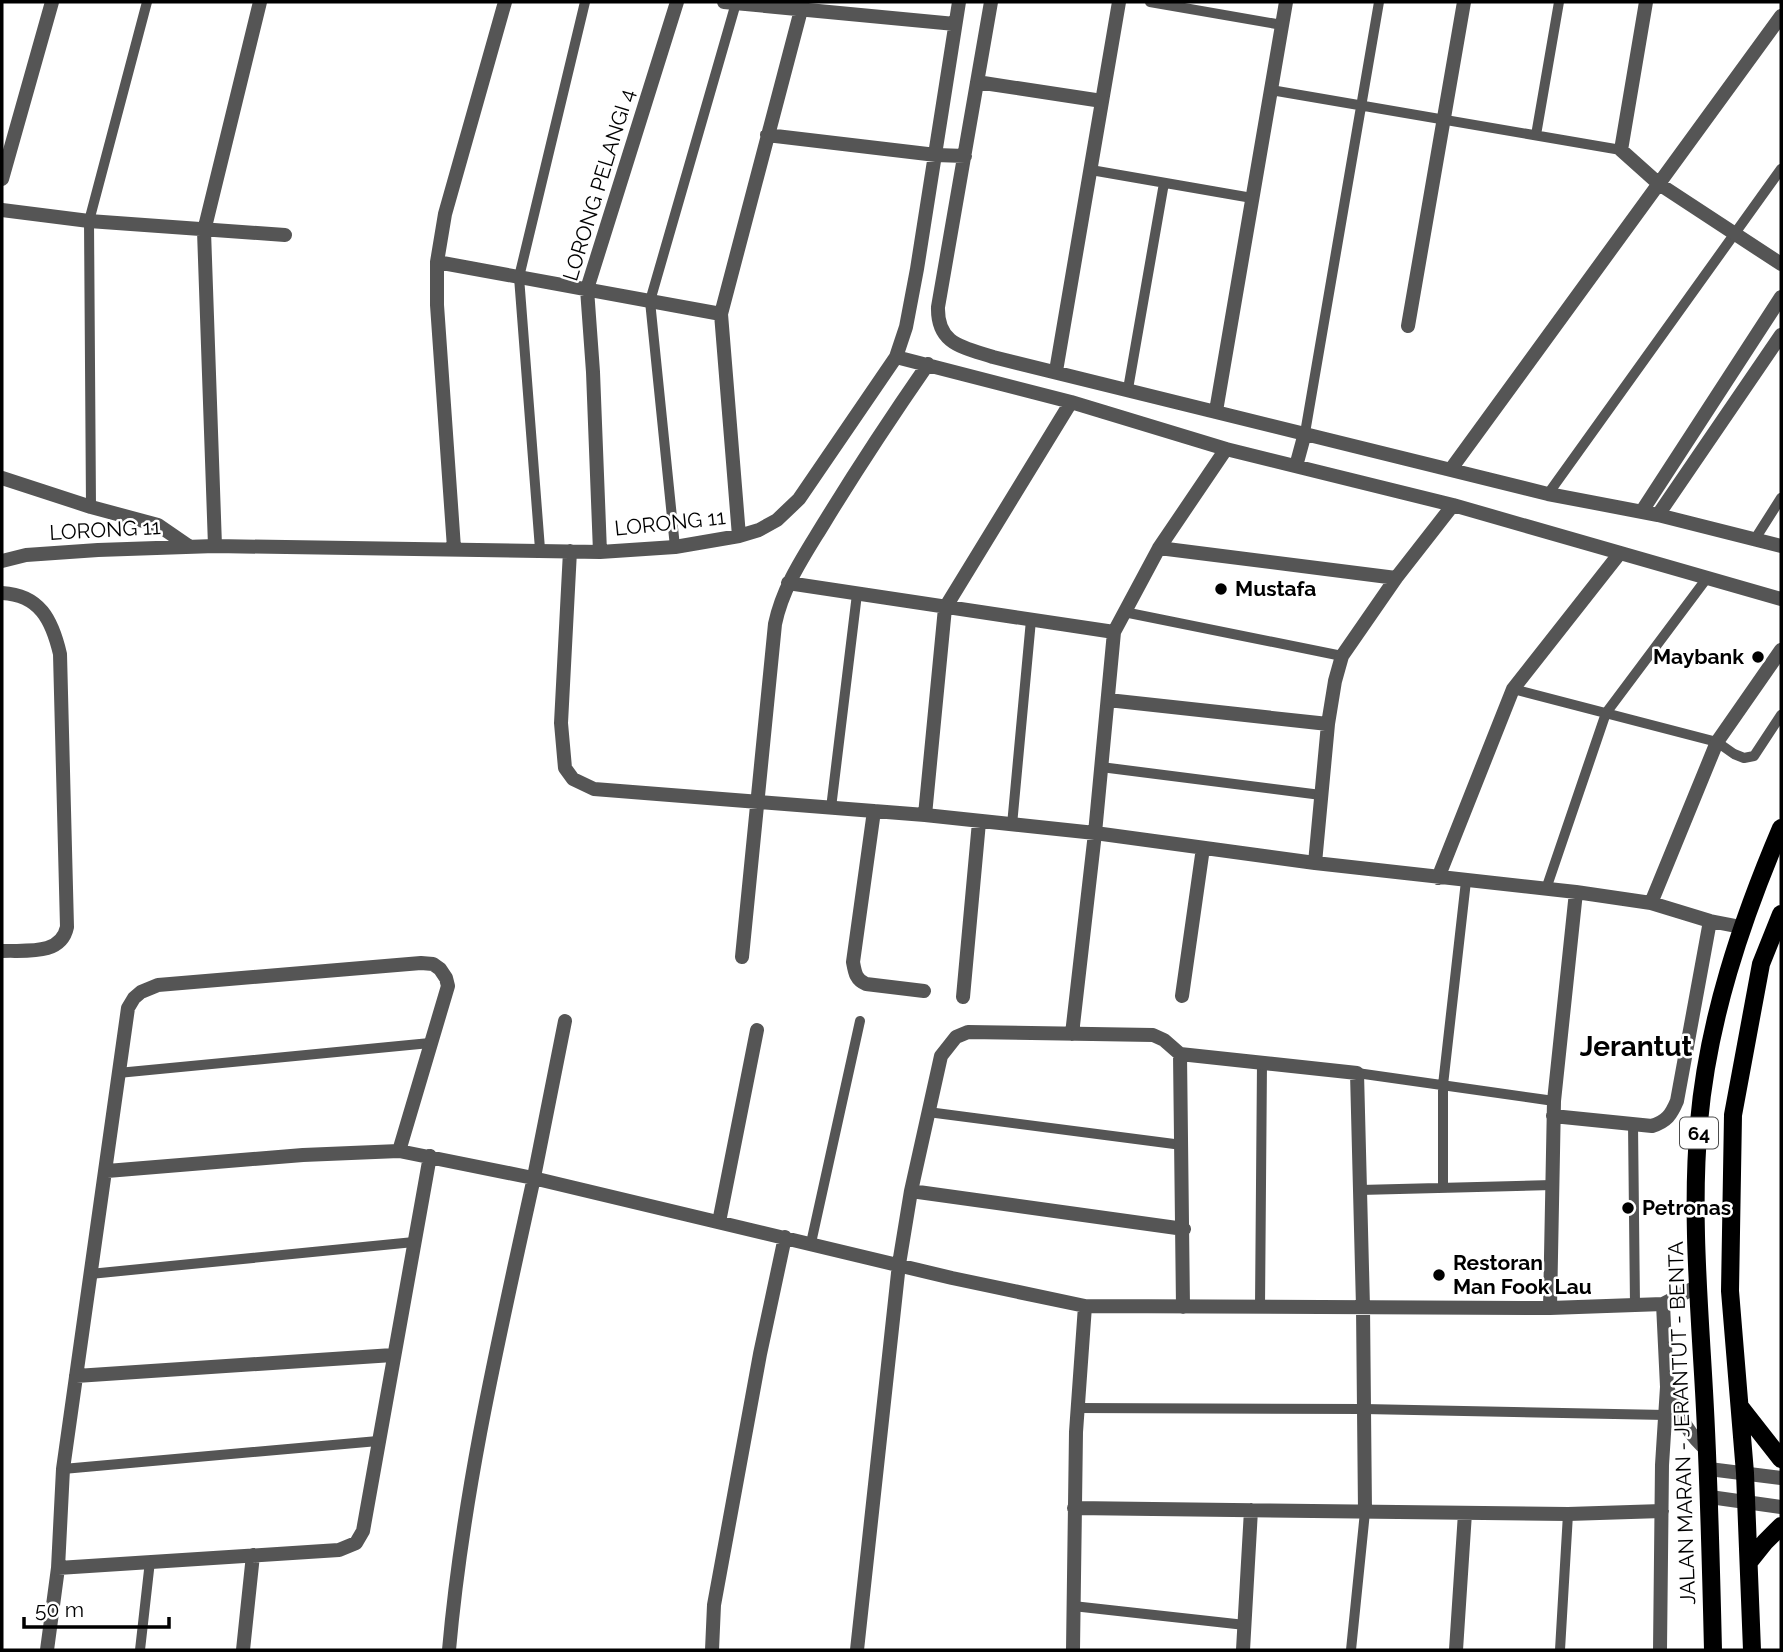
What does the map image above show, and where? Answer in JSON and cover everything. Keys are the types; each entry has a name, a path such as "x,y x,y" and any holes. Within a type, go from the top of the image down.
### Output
{"main road":[{"name":"JALAN MARAN - JERANTUT - BENTA","path":"1713,1650 1709,1469 1698,1286 1696,1189 1699,1121 1716,1019 1741,927 1781,828"},
{"name":"64","path":"1752,1650 1745,1473 1730,1291 1733,1115 1761,964 1781,914"},
{"path":"1739,1405 1781,1459"},
{"path":"1749,1562 1781,1526"}],"street":[{"path":"2,178 52,2"},
{"path":"215,546 204,230 260,2"},
{"path":"454,548 437,305 437,262 445,214 505,2"},
{"name":"LORONG PELANGI 4","path":"600,552 587,289 677,2"},
{"path":"730,2 955,24"},
{"name":"LORONG 11","path":"2,561 26,555 215,546 600,552 675,547 739,537 777,520 799,499 896,357 906,327 959,2"},
{"path":"990,2 938,307 937,322 943,335 967,349 1548,494 1658,515 1781,546"},
{"path":"1056,371 1119,2"},
{"path":"1216,411 1286,2"},
{"path":"1408,326 1464,2"},
{"path":"1646,2 1621,150 1659,184 1781,264"},
{"path":"739,537 721,314 801,10"},
{"path":"1451,469 1781,16"},
{"path":"977,82 1102,101"},
{"path":"767,135 965,156"},
{"path":"2,210 89,220 285,235"},
{"path":"437,262 721,314"},
{"path":"1642,512 1781,297"},
{"path":"1658,515 1781,335"},
{"path":"896,357 1072,402 1227,449 1453,505 1781,599"},
{"path":"742,957 775,624 780,604 788,583 857,470 928,364"},
{"path":"925,815 945,608 1072,402"},
{"path":"1297,467 1305,433"},
{"path":"1072,1034 1114,632 1159,548 1227,449"},
{"path":"2,478 158,525 190,547"},
{"path":"1315,863 1328,724 1342,656 1396,578 1453,505"},
{"path":"1159,548 1396,578"},
{"path":"570,551 561,723 565,768 573,779 594,789 925,815 1095,834 1438,878 1576,892 1651,904 1741,927"},
{"path":"1438,878 1513,689 1620,552"},
{"path":"788,583 1114,632"},
{"path":"2,593 16,594 31,600 41,610 56,636 60,654 67,927 65,937 55,946 2,951"},
{"path":"1651,904 1717,742 1781,650"},
{"path":"1108,700 1328,724"},
{"path":"874,811 853,962 856,976 866,984 924,991"},
{"path":"963,997 979,822"},
{"path":"1182,996 1203,848"},
{"path":"1550,1308 1553,1108 1576,892"},
{"path":"1553,1108 1652,1126 1665,1121 1672,1113 1677,1101 1710,921"},
{"path":"47,1650 58,1568 64,1469 76,1376 107,1171 118,1073 128,1008 134,998 158,985 421,962 433,964 446,978 448,986 398,1151"},
{"path":"449,1650 454,1587 490,1374 565,1021"},
{"path":"719,1222 757,1030"},
{"path":"857,1650 899,1264 911,1191 941,1056 956,1037 968,1032 1153,1035 1164,1040 1180,1054 1357,1073 1365,1511"},
{"path":"1180,1054 1183,1307"},
{"path":"107,1171 303,1154 398,1151 533,1178 1054,1302 1085,1306 1635,1306 1663,1304 1698,1286"},
{"path":"58,1568 339,1550 356,1543 363,1531 430,1156"},
{"path":"911,1191 1184,1229"},
{"path":"712,1650 714,1605 760,1354 785,1237"},
{"path":"1660,1650 1662,1465 1667,1387 1663,1304"},
{"path":"1073,1650 1077,1408 1085,1306"},
{"path":"76,1376 393,1355"},
{"path":"1667,1387 1684,1424 1697,1442 1707,1450"},
{"path":"1709,1469 1781,1478"},
{"path":"1710,1497 1781,1507"},
{"path":"1074,1508 1568,1514 1662,1511"},
{"path":"1243,1650 1251,1510"},
{"path":"1456,1650 1465,1513"},
{"path":"243,1650 253,1555"}],"lane":[{"path":"91,507 89,220 147,2"},
{"path":"540,549 519,277 585,2"},
{"path":"675,547 650,301 730,2"},
{"path":"1150,2 1194,6 1282,25"},
{"path":"1305,433 1379,2"},
{"path":"1536,135 1559,2"},
{"path":"1271,90 1621,150"},
{"path":"1548,494 1781,169"},
{"path":"1091,170 1252,198"},
{"path":"1128,389 1164,183"},
{"path":"1755,539 1781,498"},
{"path":"1546,889 1606,713 1707,578"},
{"path":"831,808 857,594"},
{"path":"1124,612 1342,656"},
{"path":"1012,825 1031,620"},
{"path":"1513,689 1717,742 1744,758 1754,756 1781,715"},
{"path":"1101,767 1321,795"},
{"path":"1443,1188 1443,1085 1466,881"},
{"path":"811,1244 860,1021"},
{"path":"118,1073 429,1044"},
{"path":"1260,1307 1262,1062"},
{"path":"1357,1073 1443,1085 1553,1108"},
{"path":"928,1112 1182,1145"},
{"path":"1633,1124 1635,1306"},
{"path":"1360,1190 1552,1185"},
{"path":"90,1274 414,1242"},
{"path":"1077,1408 1364,1409 1666,1415"},
{"path":"64,1469 378,1441"},
{"path":"1351,1650 1365,1511"},
{"path":"1560,1650 1568,1514"},
{"path":"140,1650 150,1561"},
{"path":"1073,1606 1245,1625"}],"place":[{"name":"Mustafa","path":"1221,589"},
{"name":"Maybank","path":"1758,657"},
{"name":"Petronas","path":"1628,1208"},
{"name":"Restoran Man Fook Lau","path":"1439,1275"}],"district":[{"name":"Jerantut","path":"1636,1046"}]}
